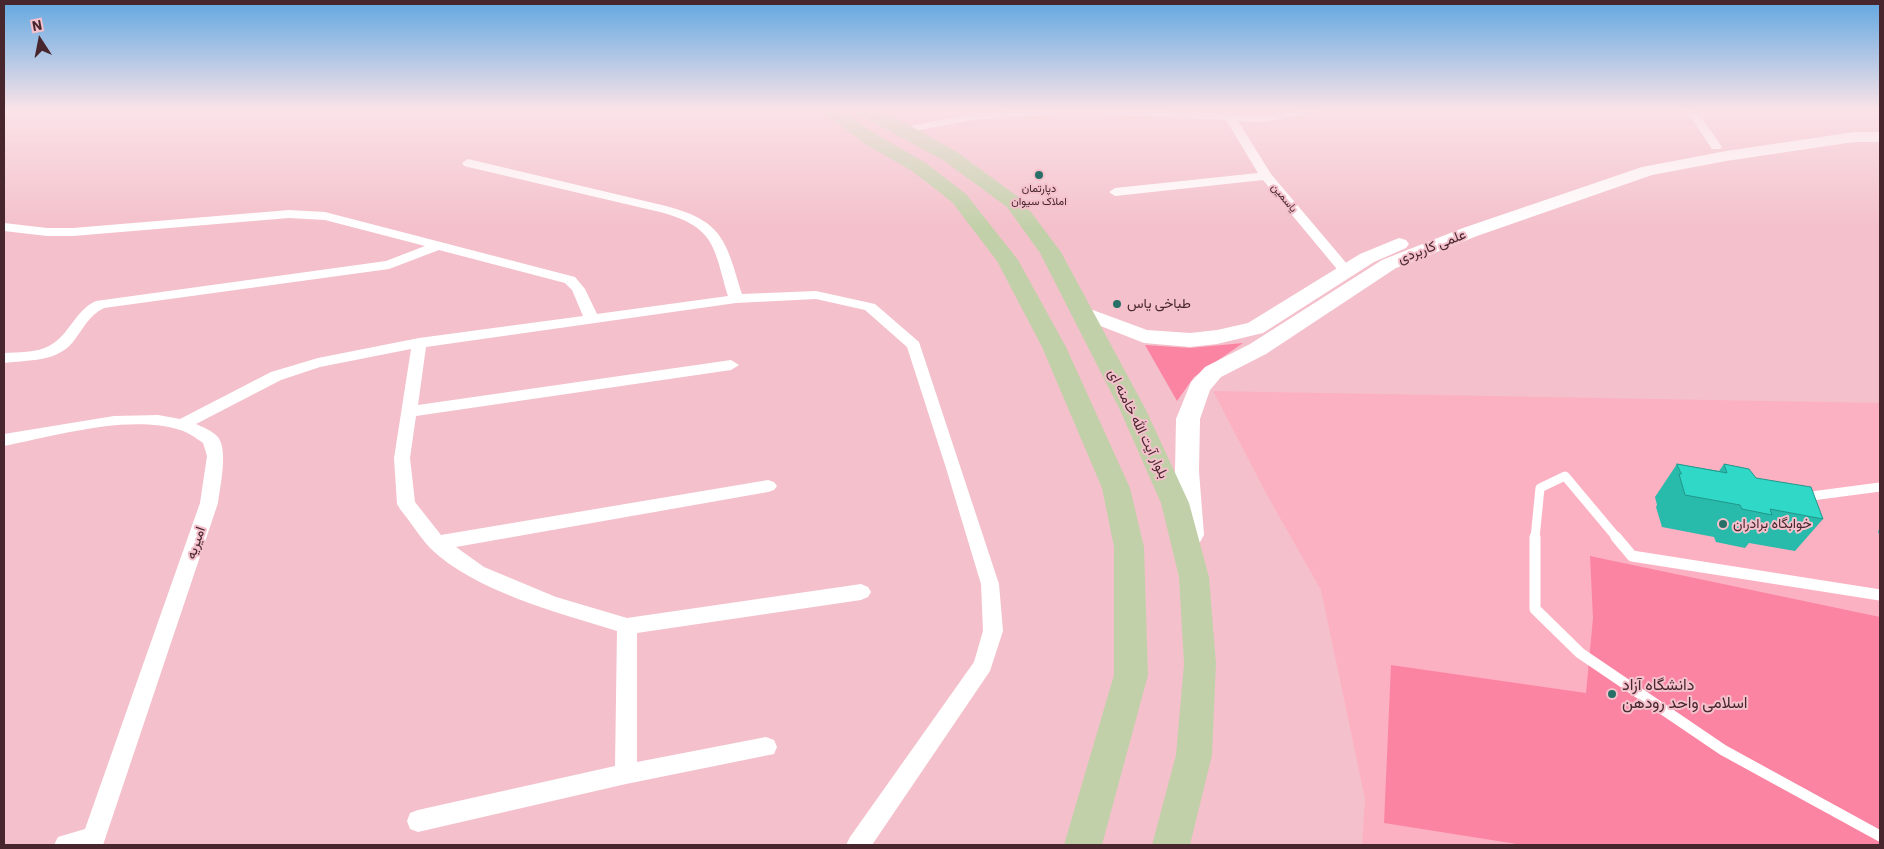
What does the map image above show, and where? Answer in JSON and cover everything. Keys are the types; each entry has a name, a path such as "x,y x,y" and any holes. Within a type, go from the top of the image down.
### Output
{"main road":[{"path":"887,149 919,167 959,198 1007,260 1054,347 1116,488 1129,546 1131,675 1083,845"},
{"name":"بلوار آیت الله خامنه ای","path":"935,149 984,179 1014,202 1050,252 1133,410 1175,503 1194,577 1200,664 1194,755 1171,845"}],"street":[{"name":"یاسمین","path":"1249,149 1266,176 1346,271"},
{"name":"علمی کاربردی","path":"1082,312 1144,336 1190,340 1217,337 1255,328 1346,271 1384,250 1461,228 1572,191 1735,149"},
{"name":"علمی کاربردی","path":"1721,151 1742,149"},
{"path":"468,163 620,201 666,210 696,222 710,230 716,239 736,298"},
{"path":"1116,192 1266,176"},
{"path":"4,227 48,232 72,232 304,214 325,216 570,280 578,289 592,319"},
{"name":"علمی کاربردی","path":"1194,577 1187,471 1188,419 1200,387 1213,372 1258,349 1390,264 1461,228"},
{"path":"4,358 55,350 62,344 90,307 101,304 388,265 439,245"},
{"path":"182,424 276,376 318,363 419,343 736,298 816,295 870,307 914,344 990,584 993,631 984,665 858,845"},
{"path":"419,343 402,458 406,504 437,543 478,572 551,603 627,626 860,592"},
{"path":"409,412 732,365"},
{"name":"امیریه","path":"4,440 117,422 144,420 182,424 211,440 215,456 210,504 92,842"},
{"path":"437,543 768,486"},
{"path":"626,774 627,626"},
{"path":"418,822 626,774 766,747"},
{"path":"66,845 92,842"}],"lane":[{"path":"1880,595 1632,556 1565,476 1540,488 1536,536 1535,609 1580,653 1723,750 1880,836"},
{"path":"1792,495 1802,497 1880,487"}],"shaded area":[{"path":"1243,343 1194,377 1177,401 1145,345 1190,348"},
{"name":"دانشگاه آزاد اسلامی واحد رودهن","path":"1213,391 1880,403 1880,845 1362,845 1365,799 1321,590 1267,495"},
{"path":"1590,556 1880,617 1880,845 1523,845 1384,823 1391,665 1586,693 1593,618"}],"building":[{"path":"1677,464 1727,473 1724,464 1749,469 1756,478 1811,487 1823,519 1770,509 1772,515 1742,509 1740,505 1685,495"}],"place":[{"name":"دپارتمان املاک سیوان","path":"1039,175"},
{"name":"طباخی یاس","path":"1117,304"},
{"name":"خوابگاه برادران","path":"1723,524"},
{"name":"دانشگاه آزاد اسلامی واحد رودهن","path":"1612,694"}]}
